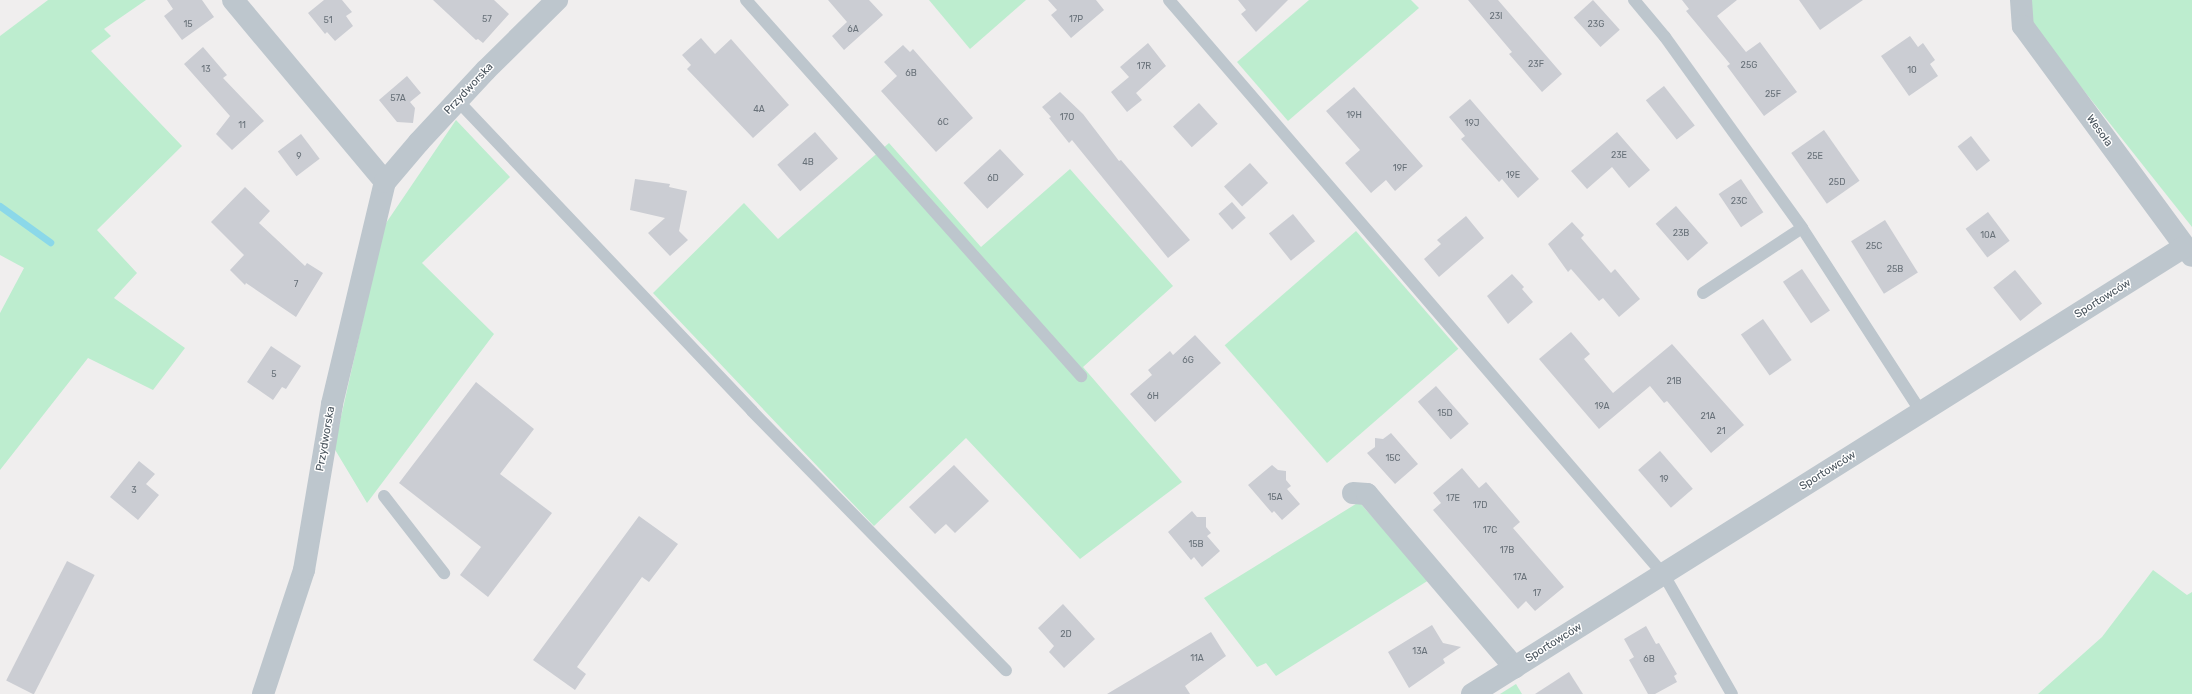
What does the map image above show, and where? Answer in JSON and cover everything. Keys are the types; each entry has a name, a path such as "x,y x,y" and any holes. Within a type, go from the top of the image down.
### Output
{"street":[{"path":"233,0 385,182"},
{"name":"Przydworska","path":"263,694 304,570 332,404 385,182 458,101 557,0"},
{"name":"Wesoła","path":"2021,0 2023,26 2188,252"},
{"name":"Sportowców","path":"1472,694 1921,412 2188,252"},
{"path":"1353,493 1367,494 1515,668"}],"lane":[{"path":"746,0 1081,376"},
{"path":"1169,0 1664,574 1732,694"},
{"path":"1634,0 1665,37 1802,228 1921,412"},
{"path":"458,101 752,411 1006,670"},
{"path":"1703,293 1802,228"},
{"path":"384,496 444,573"}],"green space":[{"path":"48,0 146,0 104,29 111,36 91,51 182,146 97,230 137,273 114,298 185,348 153,390 88,358 0,470 0,313 24,268 0,255 0,36"},
{"path":"929,0 1026,0 970,49"},
{"path":"1309,0 1411,0 1419,8 1288,121 1237,62"},
{"path":"2029,0 2192,0 2192,227 2027,19"},
{"path":"456,120 510,177 422,263 494,334 367,503 334,448 384,226"},
{"path":"889,143 981,247 1070,169 1173,286 1083,367 1182,482 1080,559 966,438 874,526 653,293 744,203 778,239"},
{"path":"1356,231 1458,349 1327,463 1225,345"},
{"path":"1359,502 1429,580 1276,676 1266,663 1257,667 1204,598"},
{"path":"2153,570 2187,595 2192,592 2192,694 2038,694 2102,637"},
{"path":"1516,684 1522,694 1500,694"}],"building":[{"path":"167,0 202,0 214,17 182,40 164,16 173,9"},
{"path":"324,0 342,0 352,12 346,16 353,26 335,41 327,32 325,34 308,13"},
{"path":"433,0 494,0 509,14 483,43 478,39 476,40"},
{"path":"828,0 869,0 883,15 844,50 832,36 847,22"},
{"path":"1048,0 1096,0 1104,10 1071,38 1051,15 1057,10"},
{"path":"1238,0 1288,0 1256,32 1241,14 1246,10"},
{"path":"1468,0 1498,0 1562,74 1542,92 1509,54 1512,52"},
{"path":"1593,0 1620,30 1600,47 1574,17"},
{"path":"1682,0 1737,0 1717,16 1746,52 1760,42 1797,92 1764,116 1727,66 1730,64 1686,11 1689,9"},
{"path":"1799,0 1863,0 1820,30"},
{"path":"1910,36 1918,47 1923,43 1935,60 1930,64 1938,76 1909,96 1881,56"},
{"path":"701,38 715,54 731,39 789,105 753,138 687,69 691,65 682,55"},
{"path":"1148,43 1166,66 1136,93 1142,100 1127,112 1111,92 1129,77 1120,67"},
{"path":"903,45 910,52 913,49 973,118 936,152 881,91 897,76 884,62"},
{"path":"203,47 227,75 223,78 264,121 232,150 216,134 230,116 184,64"},
{"path":"407,76 421,93 410,102 415,108 413,123 397,122 379,100"},
{"path":"1664,86 1695,125 1677,140 1646,100"},
{"path":"1354,87 1423,166 1395,191 1386,180 1371,193 1345,163 1360,150 1326,111"},
{"path":"1060,92 1083,114 1119,161 1121,160 1190,240 1168,258 1072,140 1069,143 1049,118 1051,117 1042,107"},
{"path":"1470,99 1539,179 1518,198 1502,179 1499,182 1461,139 1465,136 1449,117"},
{"path":"1199,103 1218,124 1192,147 1173,126"},
{"path":"1824,130 1860,181 1827,204 1791,153"},
{"path":"815,132 838,158 800,191 777,165"},
{"path":"1617,132 1650,170 1629,188 1612,167 1587,189 1571,171"},
{"path":"301,134 320,159 296,176 278,151"},
{"path":"1971,136 1990,160 1977,171 1958,146"},
{"path":"1000,149 1024,175 987,209 963,183"},
{"path":"1250,163 1268,183 1242,206 1224,186"},
{"path":"635,179 670,184 669,187 687,191 679,231 688,240 670,256 648,233 665,218 630,210"},
{"path":"1741,179 1763,212 1741,227 1719,194"},
{"path":"245,187 270,211 259,223 305,266 307,263 323,273 296,317 246,283 245,285 230,270 244,255 211,222"},
{"path":"1232,202 1246,218 1232,230 1218,214"},
{"path":"1676,206 1708,243 1688,261 1656,224"},
{"path":"1988,212 2010,241 1987,258 1966,229"},
{"path":"1293,214 1315,241 1291,261 1269,234"},
{"path":"1466,216 1484,238 1439,277 1424,259 1441,244 1437,240"},
{"path":"1885,220 1918,273 1884,294 1851,241"},
{"path":"1572,222 1584,235 1581,238 1611,273 1615,269 1640,299 1619,317 1603,298 1599,301 1571,269 1568,272 1548,244"},
{"path":"1802,269 1830,310 1811,323 1783,282"},
{"path":"2015,270 2042,303 2020,321 1993,288"},
{"path":"1512,274 1524,287 1522,289 1533,302 1508,324 1487,296"},
{"path":"1763,319 1792,360 1770,375 1741,334"},
{"path":"1571,332 1590,354 1584,359 1613,393 1672,344 1744,425 1711,453 1667,401 1664,403 1650,386 1599,429 1539,359"},
{"path":"1195,335 1221,363 1155,422 1130,394 1152,375 1148,370 1170,351 1173,355"},
{"path":"271,346 301,366 286,389 282,387 273,400 247,382"},
{"path":"476,382 534,429 500,474 552,513 488,597 460,575 481,547 399,483"},
{"path":"1436,386 1469,424 1451,439 1418,402"},
{"path":"1391,433 1418,464 1395,484 1367,453 1375,447 1375,438 1383,439"},
{"path":"1660,451 1693,489 1671,508 1638,470"},
{"path":"139,461 155,474 146,484 159,495 138,520 110,497"},
{"path":"954,465 989,501 955,533 946,524 935,534 909,507"},
{"path":"1272,465 1278,470 1286,471 1286,480 1291,486 1287,489 1300,504 1282,520 1274,511 1272,513 1248,485"},
{"path":"1462,468 1479,488 1486,482 1520,522 1513,528 1564,587 1535,611 1526,601 1518,609 1433,510 1441,503 1433,493"},
{"path":"1192,511 1197,517 1206,517 1206,527 1211,533 1207,536 1220,551 1202,567 1194,557 1191,560 1168,532"},
{"path":"639,516 678,544 649,582 642,577 577,667 586,674 575,690 533,660"},
{"path":"67,561 95,575 34,694 6,680"},
{"path":"1063,604 1095,639 1064,668 1049,652 1054,646 1038,628"},
{"path":"1432,625 1443,643 1461,647 1443,659 1445,663 1409,688 1388,652"},
{"path":"1646,626 1656,644 1659,643 1677,674 1674,676 1677,682 1655,694 1648,694 1629,660 1634,657 1624,639"},
{"path":"1211,632 1226,656 1185,686 1190,694 1107,694"},
{"path":"1569,672 1583,694 1535,694"}],"waterway":[{"path":"0,206 50,242"}]}
